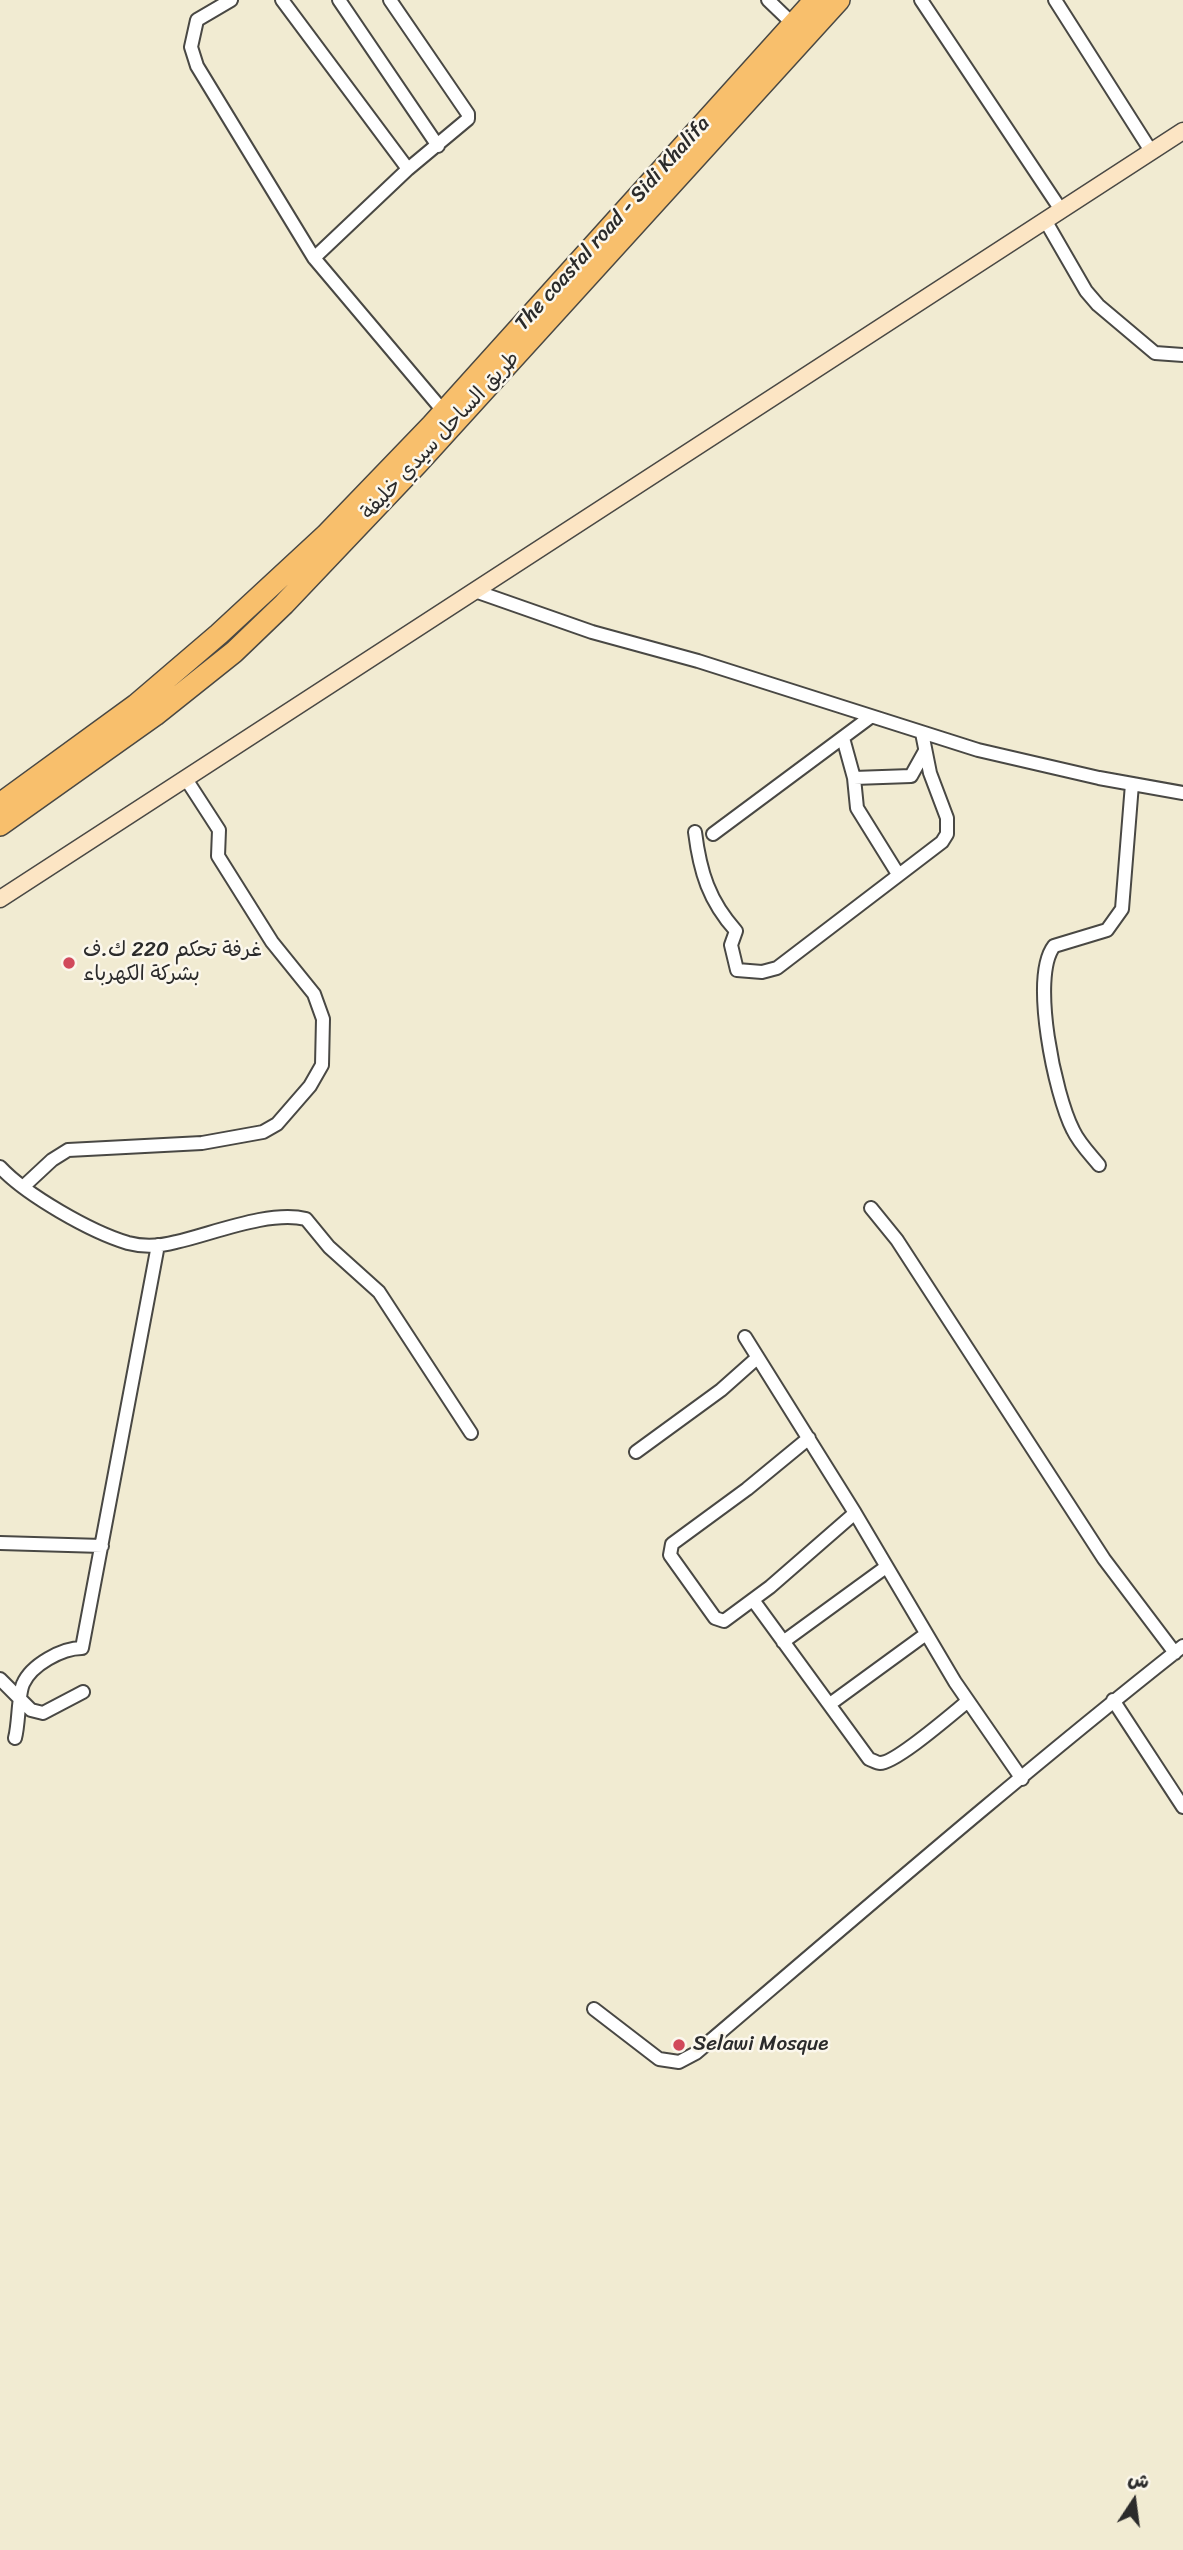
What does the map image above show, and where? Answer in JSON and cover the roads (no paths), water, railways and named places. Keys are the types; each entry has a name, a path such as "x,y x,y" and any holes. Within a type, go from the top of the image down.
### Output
{"highway":[{"name":"The coastal road - Sidi Khalifa","path":"0,804 136,705 219,634 326,535 444,412 815,0"},
{"name":"طريق الساحل سيدي خليفة","path":"0,825 156,715 234,652 284,604 417,464 839,0"}],"street":[{"path":"231,0 197,20 191,47 197,65 233,130 314,258 444,412"},
{"path":"282,0 408,169"},
{"path":"339,0 438,146"},
{"path":"314,258 408,169 464,126 468,114 390,0"},
{"path":"768,0 793,24"},
{"path":"921,0 1060,210"},
{"path":"1055,0 1151,151"},
{"path":"0,899 1183,131"},
{"path":"1045,220 1086,291 1098,305 1155,353 1183,355"},
{"path":"475,591 592,632 698,661 869,718 978,750 1183,793"},
{"path":"713,834 869,718"},
{"path":"695,832 705,887 718,911 736,931 731,945 737,970 762,972 777,968 898,874 933,851 947,834 947,818 925,751 922,733"},
{"path":"843,738 854,778 857,808 898,874"},
{"path":"854,778 911,776 925,751"},
{"path":"23,1187 52,1160 68,1150 202,1143 263,1132 285,1115 310,1086 322,1065 323,1019 314,994 272,942 218,856 219,830 186,779"},
{"path":"1099,1165 1073,1132 1058,1088 1050,1052 1044,966 1054,946 1107,930 1122,909 1132,784"},
{"path":"0,1167 48,1204 129,1243 158,1245 228,1226 287,1218 306,1219 329,1247 379,1292 471,1433"},
{"path":"594,2009 659,2059 679,2062 696,2053 905,1873 1022,1779 1113,1700 1179,1649 1104,1559 897,1240 871,1208"},
{"path":"15,1738 22,1686 30,1672 68,1648 82,1648 158,1245"},
{"path":"745,1337 855,1513 926,1634 1022,1779"},
{"path":"636,1452 721,1390 757,1358"},
{"path":"809,1438 669,1549 670,1555 720,1622 753,1600 855,1513"},
{"path":"0,1543 102,1546"},
{"path":"783,1642 886,1567"},
{"path":"753,1600 869,1759 878,1763 889,1760 968,1701"},
{"path":"830,1704 926,1634"},
{"path":"0,1679 31,1710 43,1713 83,1692"},
{"path":"1113,1700 1183,1807"}],"place":[{"name":"غرفة تحكم 220 ك.ف بشركة الكهرباء","path":"69,963"},
{"name":"Selawi Mosque","path":"679,2045"}]}
